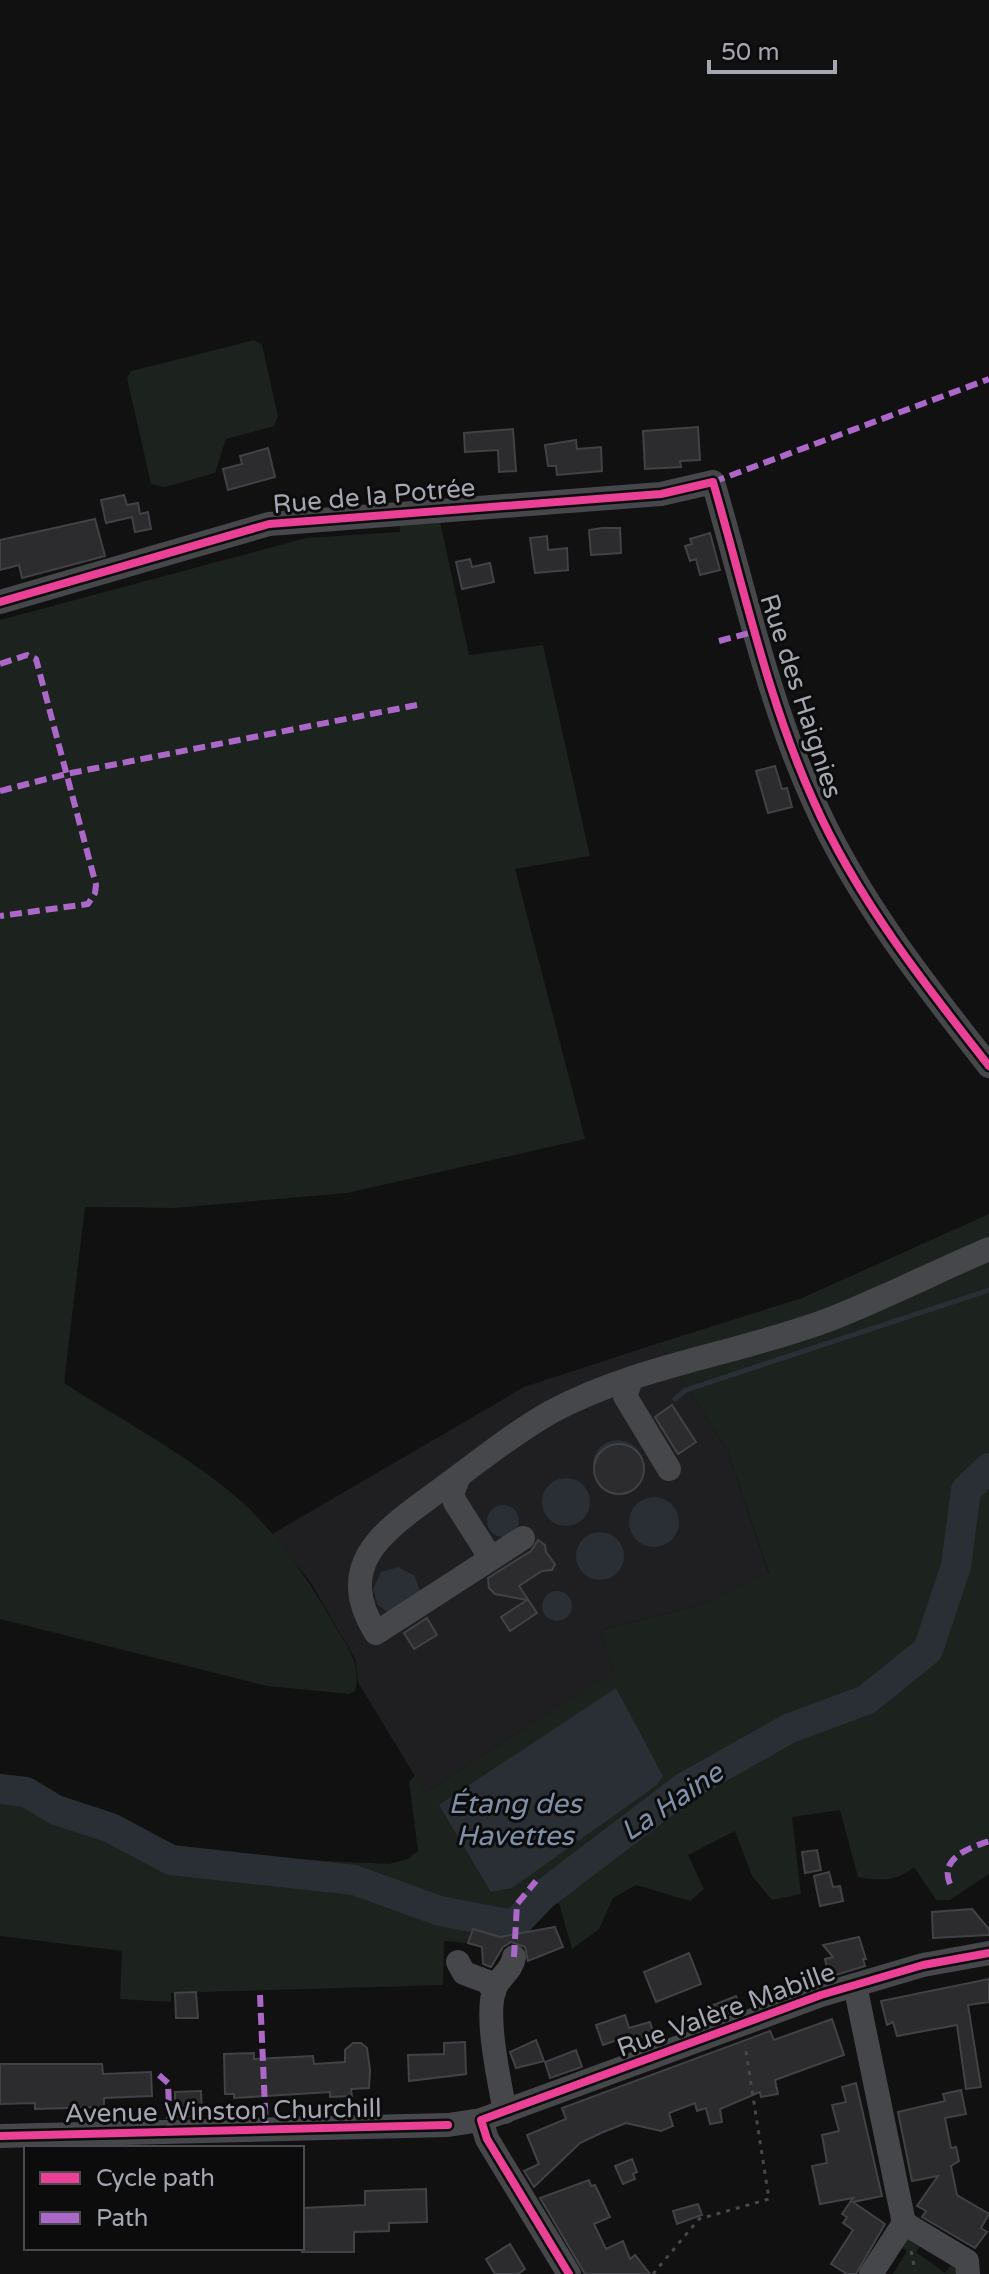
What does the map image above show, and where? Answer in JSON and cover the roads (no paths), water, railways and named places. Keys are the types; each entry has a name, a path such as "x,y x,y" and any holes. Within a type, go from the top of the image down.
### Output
{"street":[{"name":"Rue de la Potrée","path":"0,602 269,524 661,494 713,482"},
{"name":"Rue des Haignies","path":"713,482 777,699 818,812 889,929 989,1066"},
{"path":"523,1538 376,1633 366,1616 360,1593 361,1573 376,1539 459,1476 552,1412 631,1380 827,1320 989,1249"},
{"path":"631,1380 625,1396 669,1469"},
{"path":"459,1476 452,1494 455,1502 490,1557"},
{"name":"Rue Valère Mabille","path":"481,2120 855,1985 923,1965 989,1953"},
{"path":"494,1992 513,1966 514,1957"},
{"path":"458,1962 464,1973 488,1982 494,1992 495,2058 505,2112"},
{"path":"855,1985 904,2223 871,2274"},
{"path":"481,2120 487,2139 569,2274"},
{"name":"Avenue Winston Churchill","path":"0,2136 448,2125 481,2120"},
{"path":"904,2223 967,2261 968,2274"}],"water":[{"path":"618,1440 635,1448 643,1465 635,1482 618,1490 601,1482 593,1465 601,1448"},
{"path":"566,1478 575,1479 583,1485 589,1493 589,1511 583,1519 575,1525 566,1526 557,1525 549,1519 543,1511 542,1502 543,1493 549,1485 557,1479"},
{"path":"654,1497 672,1504 679,1522 672,1540 654,1547 636,1540 629,1522 636,1504"},
{"path":"503,1505 514,1510 519,1521 514,1532 503,1537 492,1532 487,1521 492,1510"},
{"path":"600,1532 617,1539 624,1556 617,1573 600,1580 583,1573 576,1556 583,1539"},
{"path":"398,1567 415,1576 420,1592 390,1614 378,1605 373,1589 381,1572"},
{"path":"557,1591 568,1595 572,1606 568,1617 557,1621 546,1617 542,1606 546,1595"},
{"name":"Étang des Havettes","path":"616,1688 663,1776 657,1785 512,1888 491,1892 439,1805"}],"waterway":[{"path":"675,1399 686,1390 989,1290"},
{"name":"La Haine","path":"0,1789 26,1792 56,1810 111,1828 171,1860 354,1880 440,1911 507,1924 518,1921 543,1895 685,1787 790,1728 866,1700 928,1650 956,1566 966,1490 989,1468"}]}
